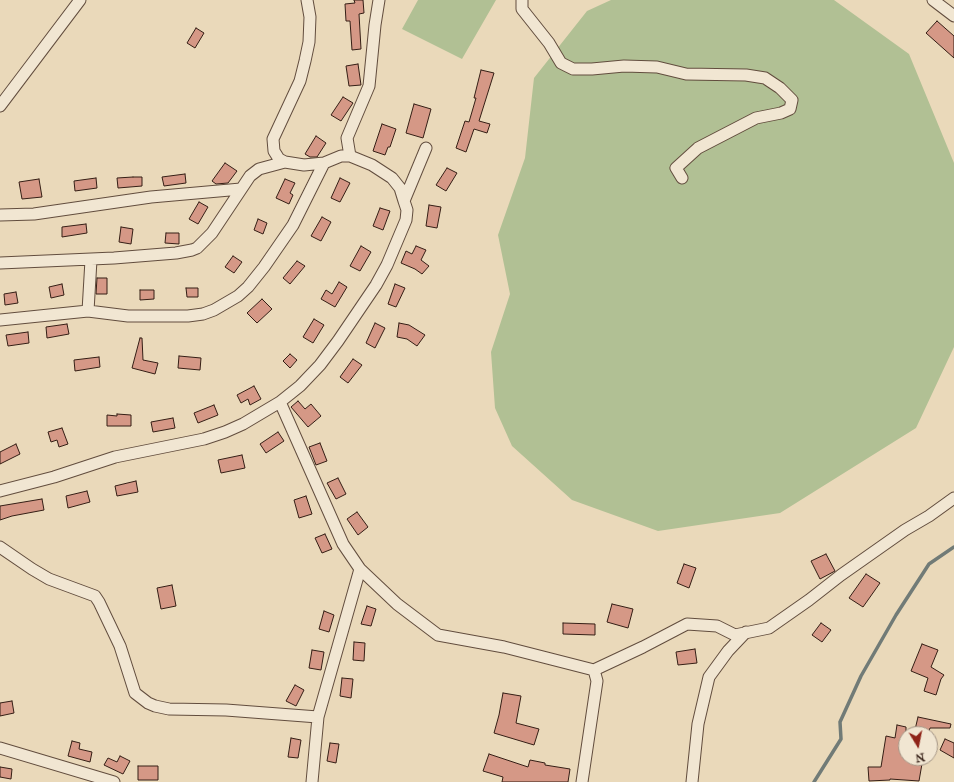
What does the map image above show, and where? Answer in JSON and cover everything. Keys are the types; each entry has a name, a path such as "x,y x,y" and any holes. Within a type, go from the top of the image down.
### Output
{"street":[{"path":"0,106 80,0"},
{"path":"267,166 274,151 274,139 300,81 305,61 309,42 310,17 307,0"},
{"path":"350,156 347,138 369,86 379,0"},
{"path":"522,0 522,9 549,43 562,63 573,69 637,66 657,67 686,74 746,75 765,78 780,88 792,100 790,109 781,113 756,118 698,148 676,168 682,178"},
{"path":"933,0 954,16"},
{"path":"404,201 426,148"},
{"path":"1,489 54,477 115,457 204,439 225,432 243,424 280,402 300,386 320,365 356,317 376,285 406,220 406,210 400,188 388,175 372,165 350,156 341,156 319,166 304,165 285,162 279,159 274,151"},
{"path":"0,263 91,260 176,254 192,250 200,245 212,233 254,172 267,166 285,162"},
{"path":"0,320 88,311 128,316 188,316 203,314 226,304 248,287 285,237 293,225 319,166"},
{"path":"0,215 34,214 151,197 241,189"},
{"path":"88,311 91,260"},
{"path":"280,402 343,544 360,569 397,604 438,634 504,647 594,670 687,624 717,626 735,634 769,628 905,530 929,516 954,498"},
{"path":"0,546 32,569 49,578 95,596 114,631 135,693 148,703 169,709 219,709 318,718"},
{"path":"312,782 318,718 360,569"},
{"path":"692,782 698,724 709,677 728,651 746,632"},
{"path":"582,782 597,681 594,670"},
{"path":"0,748 114,782"}],"green space":[{"path":"418,0 496,0 462,59 402,29"},
{"path":"611,0 834,0 909,54 954,163 954,347 916,428 780,513 658,531 572,500 512,446 495,408 491,352 510,294 498,235 525,158 534,78 587,11"}],"building":[{"path":"354,0 363,0 364,13 359,14 361,49 352,50 350,21 346,21 345,4 355,3"},
{"path":"937,21 954,36 954,58 926,33"},
{"path":"196,28 204,33 195,48 187,43"},
{"path":"358,64 361,85 349,86 346,66"},
{"path":"481,70 494,73 479,121 490,124 487,133 474,129 466,152 456,148 465,121 469,122 476,98 474,98"},
{"path":"343,97 353,103 341,121 331,115"},
{"path":"414,104 431,109 423,138 406,133"},
{"path":"382,124 396,129 390,147 388,147 385,155 373,151"},
{"path":"316,136 326,143 317,157 310,157 305,154"},
{"path":"225,163 237,171 228,183 216,184 212,181"},
{"path":"447,168 457,173 446,191 436,185"},
{"path":"185,174 186,183 164,186 162,177"},
{"path":"142,177 142,186 118,188 117,178"},
{"path":"96,178 97,188 75,191 74,181"},
{"path":"340,178 350,183 340,202 331,198"},
{"path":"39,179 42,197 22,199 19,182"},
{"path":"285,179 295,183 290,193 293,195 289,204 276,198"},
{"path":"199,202 208,207 198,224 189,219"},
{"path":"429,205 441,207 437,228 426,226"},
{"path":"380,208 390,211 383,230 373,226"},
{"path":"322,217 331,222 321,241 311,236"},
{"path":"258,219 267,223 263,234 254,230"},
{"path":"86,224 87,233 62,237 62,227"},
{"path":"121,227 133,229 131,244 119,242"},
{"path":"166,233 179,233 179,244 165,243"},
{"path":"361,246 371,252 360,271 350,266"},
{"path":"416,246 426,250 421,260 429,266 422,274 401,263 406,251 412,254"},
{"path":"233,256 242,262 234,273 225,267"},
{"path":"297,261 305,266 290,284 283,278"},
{"path":"97,278 107,278 107,294 96,294"},
{"path":"339,282 347,287 335,307 321,299 326,290 332,294"},
{"path":"62,284 64,295 51,298 49,287"},
{"path":"395,284 405,288 396,307 388,304"},
{"path":"186,288 198,288 198,297 187,297"},
{"path":"140,290 154,290 154,299 140,300"},
{"path":"16,292 18,303 5,305 4,294"},
{"path":"262,299 272,309 257,323 247,313"},
{"path":"314,319 324,325 313,343 303,337"},
{"path":"375,323 385,328 375,348 366,343"},
{"path":"399,323 409,325 425,335 417,346 407,339 397,337"},
{"path":"67,324 69,334 47,338 46,327"},
{"path":"28,332 29,343 8,346 6,335"},
{"path":"140,338 142,338 143,360 158,363 155,374 132,368"},
{"path":"290,354 297,360 290,368 283,361"},
{"path":"179,356 201,358 200,370 178,368"},
{"path":"99,357 100,367 75,371 74,360"},
{"path":"353,359 362,365 348,383 340,377"},
{"path":"254,386 261,399 250,405 248,399 241,403 237,395"},
{"path":"298,401 305,409 311,404 321,416 308,427 291,407"},
{"path":"214,405 218,415 198,423 194,413"},
{"path":"117,414 131,415 131,426 107,426 107,415 117,416"},
{"path":"173,418 175,428 153,432 151,422"},
{"path":"62,428 68,444 59,447 57,440 51,442 48,432"},
{"path":"278,432 284,441 266,453 260,444"},
{"path":"320,443 327,461 316,465 309,447"},
{"path":"16,444 20,454 0,464 0,452"},
{"path":"242,455 245,468 221,473 218,460"},
{"path":"338,478 346,494 336,499 327,483"},
{"path":"136,481 138,492 117,496 115,486"},
{"path":"87,491 90,502 68,508 66,496"},
{"path":"306,496 312,514 299,518 294,500"},
{"path":"42,499 44,510 12,516 0,520 0,506"},
{"path":"357,512 368,527 358,535 347,519"},
{"path":"325,534 332,549 322,553 315,538"},
{"path":"826,554 835,571 820,579 811,561"},
{"path":"684,564 696,568 689,588 677,583"},
{"path":"866,574 880,583 863,607 849,598"},
{"path":"172,585 176,606 161,609 157,588"},
{"path":"612,604 633,609 628,628 607,622"},
{"path":"367,606 376,609 371,626 361,624"},
{"path":"324,611 334,615 329,632 319,629"},
{"path":"563,623 595,624 595,635 563,634"},
{"path":"821,623 831,630 822,642 812,635"},
{"path":"354,642 365,643 364,661 353,660"},
{"path":"922,644 938,650 931,667 944,675 941,679 936,695 924,691 928,678 911,671"},
{"path":"695,649 697,663 678,665 676,652"},
{"path":"312,650 324,652 321,670 309,668"},
{"path":"342,678 353,679 351,698 340,696"},
{"path":"295,685 304,690 296,706 286,701"},
{"path":"503,693 521,696 516,723 539,729 534,745 494,733"},
{"path":"12,701 14,713 0,716 0,703"},
{"path":"918,717 951,724 950,728 938,728 938,726 916,726"},
{"path":"897,725 902,726 898,726 898,766 922,766 919,781 890,779 869,781 868,767 881,767 886,736 895,738"},
{"path":"291,738 301,740 298,758 288,757"},
{"path":"945,739 954,743 954,758 940,750"},
{"path":"72,741 80,743 79,749 92,752 90,762 68,756"},
{"path":"330,743 339,744 336,763 327,761"},
{"path":"489,754 528,767 530,760 545,763 545,765 570,769 568,782 502,782 503,777 483,771"},
{"path":"120,756 130,761 123,774 104,765 108,758 117,762"},
{"path":"138,766 158,766 158,780 138,780"},
{"path":"0,767 12,769 11,779 0,777"}],"waterway":[{"path":"814,782 841,739 840,722 861,676 896,615 929,564 954,547"}]}
